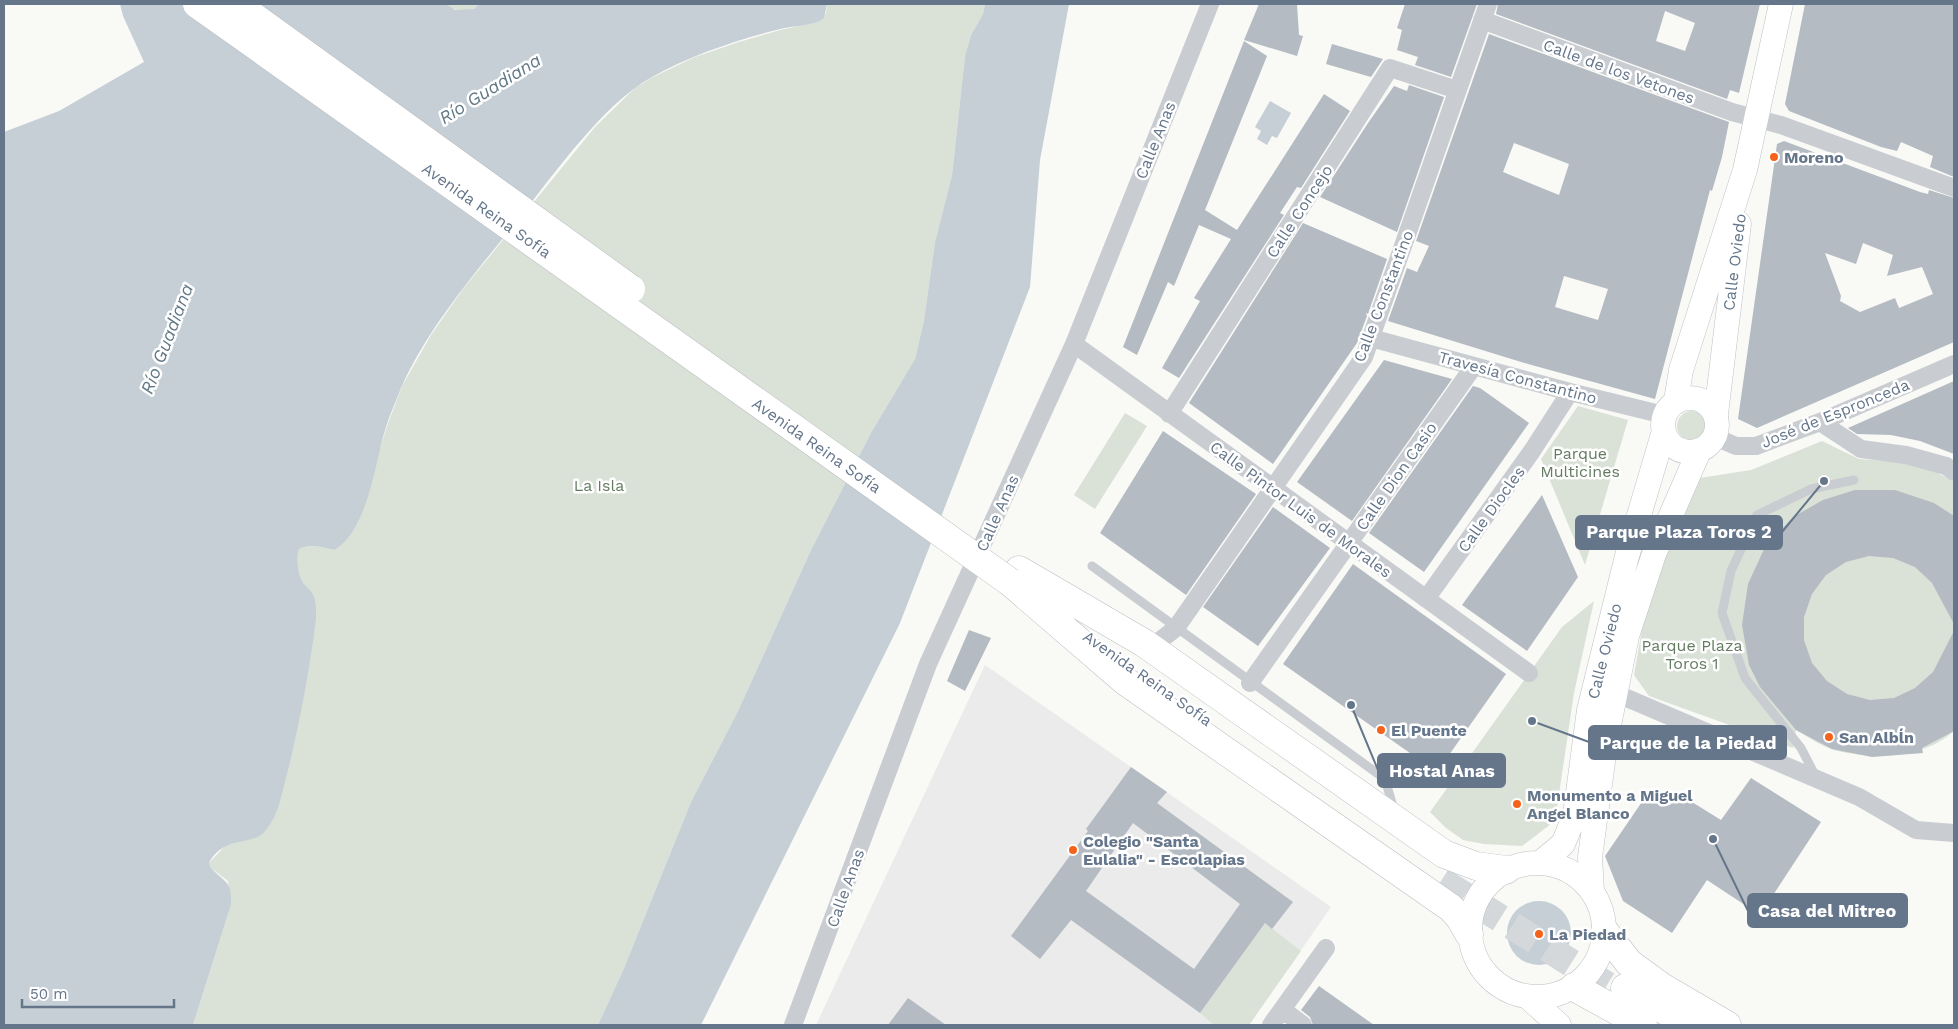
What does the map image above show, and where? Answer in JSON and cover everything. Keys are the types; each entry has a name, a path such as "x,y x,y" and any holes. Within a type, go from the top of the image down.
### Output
{"highway":[{"name":"Avenida Reina Sofía","path":"197,4 1444,876"},
{"name":"Avenida Reina Sofía","path":"236,4 1014,576"},
{"path":"1014,576 1144,643 1444,854 1476,866 1506,870"},
{"path":"1014,576 1125,681 1451,908 1460,918 1469,934"},
{"path":"1605,932 1629,963 1662,987 1727,1025"},
{"path":"1570,989 1673,1025"},
{"path":"1632,1010 1692,1025"}],"main road":[{"name":"Calle Oviedo","path":"1540,862 1563,844 1575,815 1589,710 1627,556 1681,370 1745,170 1781,4"},
{"name":"Calle Oviedo","path":"1592,891 1590,857 1606,740 1626,636 1654,554 1710,434 1745,170"},
{"path":"1685,397 1703,400 1710,434 1681,451 1667,440 1668,416 1685,397"},
{"path":"1540,862 1560,866 1578,876 1592,891 1604,917 1605,932 1602,948 1596,963 1587,976 1570,989 1548,997 1529,998 1511,993 1495,983 1482,969 1473,952 1469,934 1471,914 1478,896 1490,881 1506,870 1522,864 1540,862"},
{"path":"1567,1025 1564,1006 1570,989"},
{"path":"1529,998 1559,1025"}],"street":[{"name":"Calle Anas","path":"793,1025 928,664 1074,344 1210,4"},
{"name":"Calle de los Vetones","path":"1485,12 1732,112 1781,125 1954,188"},
{"name":"Calle Constantino","path":"1144,643 1158,642 1176,628 1364,357 1485,12"},
{"name":"Calle Concejo","path":"1169,414 1390,68 1457,90"},
{"name":"Travesía Constantino","path":"1371,338 1570,392 1668,416"},
{"name":"Calle Pintor Luis de Morales","path":"1074,344 1529,674"},
{"name":"José de Espronceda","path":"1710,434 1736,446 1756,446 1820,422 1954,364"},
{"name":"Calle Dion Casio","path":"1250,683 1474,366"},
{"name":"Calle Diocles","path":"1426,599 1532,451 1570,392"},
{"path":"1820,422 1860,448 1906,456 1946,466 1954,472"},
{"path":"1615,693 1859,797 1916,830 1954,833"},
{"path":"1271,1025 1326,948"},
{"path":"1283,1010 1303,1025"}],"lane":[{"path":"1817,780 1800,748 1745,678 1722,613 1731,571 1758,515 1811,489 1854,480"},
{"path":"1092,566 1384,779 1398,822"}],"shaded area":[{"name":"Colegio \"Santa Eulalia\" - Escolapias","path":"985,665 1331,907 1249,1025 816,1025"}],"green space":[{"path":"446,4 479,5 472,9 457,10"},
{"name":"La Isla","path":"827,4 985,4 983,14 971,35 965,56 952,175 935,242 924,320 915,359 872,431 811,550 738,711 691,802 624,968 598,1025 193,1025 231,905 228,881 211,868 209,863 225,846 241,840 280,802 300,715 316,620 316,602 311,591 304,584 299,572 299,549 312,546 334,550 358,522 387,426 402,386 431,335 463,289 595,127 635,88 651,78 695,57 780,30 818,22 826,13"},
{"name":"Parque Multicines","path":"1578,406 1628,420 1585,565 1541,459"},
{"path":"1692,411 1703,415 1707,426 1703,437 1692,441 1681,437 1677,426 1681,415"},
{"path":"1125,413 1147,426 1095,509 1074,495"},
{"name":"Parque Plaza Toros 1","path":"1822,441 1859,459 1901,462 1936,472 1954,482 1954,731 1942,740 1913,752 1881,756 1849,753 1824,746 1796,730 1793,748 1649,696 1634,675 1645,612 1693,479 1751,470"},
{"path":"1594,601 1574,693 1555,821 1522,846 1484,844 1463,840 1446,828 1430,812 1562,627"},
{"path":"1265,923 1301,951 1249,1025 1214,1025 1200,1013"}],"water":[{"name":"Río Guadiana","path":"120,4 446,4 455,10 474,9 479,4 827,4 824,18 818,22 764,33 698,55 652,77 616,104 564,160 455,299 426,342 412,365 389,417 369,494 355,528 346,541 334,550 312,546 299,549 299,572 304,584 314,596 316,620 296,736 280,803 266,830 254,838 230,844 223,848 215,854 209,863 211,868 227,883 230,891 231,905 193,1025 4,1025 4,132 59,111 144,62 123,16"},
{"path":"985,4 1069,4 1040,160 1030,287 900,623 701,1025 598,1025 624,968 691,802 738,711 811,550 872,431 915,359 924,320 935,242 952,175 965,56 971,35 983,14"},
{"path":"1270,101 1291,113 1277,138 1272,136 1267,145 1257,139 1261,131 1255,127"},
{"path":"1539,901 1557,907 1565,915 1571,933 1565,951 1557,959 1539,965 1521,959 1513,951 1507,933 1513,915 1521,907"}],"building":[{"path":"1259,4 1297,4 1299,35 1303,36 1297,56 1244,40"},
{"path":"1405,4 1477,4 1451,77 1415,65 1418,57 1397,50 1402,30 1397,28"},
{"path":"1498,4 1760,4 1739,93 1730,90 1727,99 1496,14","holes":["1665,11 1695,23 1685,51 1656,41"]},
{"path":"1805,4 1954,4 1954,177 1930,167 1933,156 1901,142 1897,151 1881,147 1789,111 1785,104"},
{"path":"1489,34 1729,122 1722,157 1712,191 1710,190 1655,399 1528,364 1388,321 1407,268 1417,272 1429,246 1416,241","holes":["1514,143 1569,164 1559,195 1503,172","1564,276 1608,289 1598,320 1555,307"]},
{"path":"1244,41 1267,56 1205,210 1237,230 1324,94 1350,111 1301,188 1297,187 1280,213 1284,215 1179,378 1162,368 1200,301 1194,298 1231,239 1199,225 1174,286 1168,282 1137,355 1123,347"},
{"path":"1332,44 1383,59 1371,77 1326,64"},
{"path":"1409,85 1444,97 1397,232 1320,197 1394,86 1407,91"},
{"path":"1784,141 1920,192 1928,194 1929,190 1954,198 1954,342 1757,428 1738,419 1777,144","holes":["1863,243 1893,255 1887,276 1922,267 1933,294 1899,308 1895,298 1860,312 1840,301 1841,296 1825,253 1856,264"]},
{"path":"1303,223 1387,259 1368,314 1366,313 1367,316 1357,343 1273,464 1189,403"},
{"path":"1384,360 1452,379 1352,521 1297,482"},
{"path":"1954,381 1954,454 1920,441 1891,435 1857,434 1848,428"},
{"path":"1473,386 1480,388 1529,423 1424,572 1369,533"},
{"path":"1163,431 1256,494 1186,595 1100,533"},
{"path":"1855,490 1895,490 1934,503 1954,516 1954,624 1932,583 1915,567 1893,558 1869,556 1846,562 1826,575 1812,594 1804,617 1804,640 1812,663 1827,681 1847,694 1870,700 1894,698 1915,688 1933,672 1954,631 1954,731 1922,748 1923,753 1872,757 1832,749 1796,730 1760,687 1749,665 1742,625 1748,584 1765,547 1793,517 1823,500"},
{"path":"1542,495 1578,577 1527,651 1462,605"},
{"path":"1273,507 1330,548 1258,646 1203,607"},
{"path":"1353,564 1506,674 1437,772 1283,664"},
{"path":"969,630 991,638 965,691 947,681"},
{"path":"1131,767 1167,792 1157,803 1293,902 1272,929 1265,923 1200,1013 1071,920 1040,959 1011,936 1088,831 1086,829","holes":["1133,823 1240,904 1194,969 1086,891"]},
{"path":"1751,778 1821,822 1760,915 1707,880 1672,933 1623,901 1605,856 1648,793 1670,805 1679,794 1721,820"},
{"path":"1319,986 1374,1025 1313,1025 1310,1017 1301,1010"},
{"path":"908,998 946,1025 888,1025"}],"tunnel":[{"path":"1441,881 1622,995"}],"place":[{"name":"Moreno","path":"1774,157"},
{"name":"Parque Plaza Toros 2","path":"1824,481"},
{"name":"Hostal Anas","path":"1351,705"},
{"name":"Parque de la Piedad","path":"1532,721"},
{"name":"El Puente","path":"1381,730"},
{"name":"San Albĺn","path":"1829,737"},
{"name":"Monumento a Miguel Angel Blanco","path":"1517,804"},
{"name":"Casa del Mitreo","path":"1713,839"},
{"name":"Colegio \"Santa Eulalia\" - Escolapias","path":"1073,850"},
{"name":"La Piedad","path":"1539,934"}]}
